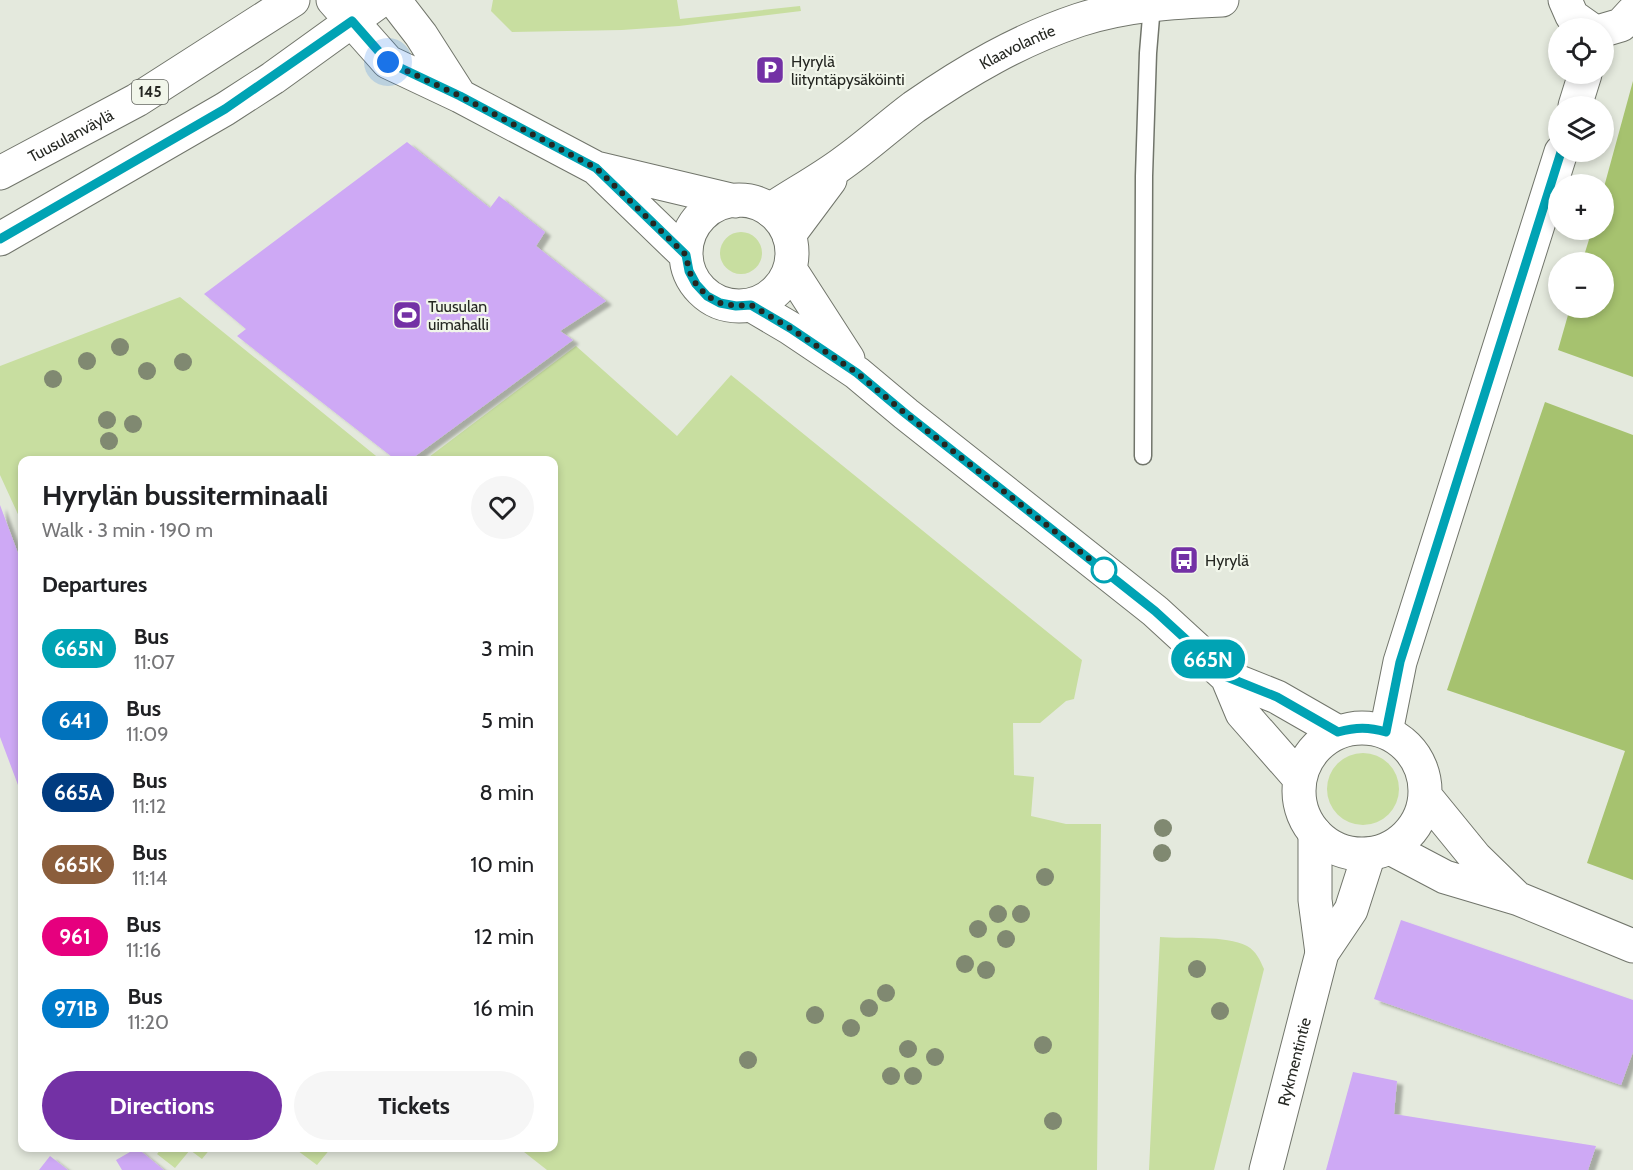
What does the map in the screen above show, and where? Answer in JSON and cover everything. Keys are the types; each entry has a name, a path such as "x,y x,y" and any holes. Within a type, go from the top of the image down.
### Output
{"street":[{"name":"Tuusulanväylä","path":"0,173 137,100 293,0"},
{"path":"0,239 225,109 343,11 381,0"},
{"path":"394,0 421,35 460,96"},
{"name":"Klaavolantie","path":"780,223 842,164 913,108 973,68 1002,52 1031,38 1116,10 1222,0"},
{"path":"1565,0 1574,18"},
{"path":"343,11 388,62 460,96 596,168 735,201 757,203 780,223 792,252 790,269 784,282 776,292 751,305 728,305 707,296 696,284 689,271 686,255 688,240 694,225 703,214 715,206 735,201"},
{"path":"1614,28 1621,25 1633,12"},
{"path":"1386,732 1400,662 1558,162"},
{"path":"596,168 686,255"},
{"path":"790,269 857,373"},
{"path":"751,305 857,373 1155,611 1227,677 1277,697 1338,732"},
{"path":"1227,677 1242,712 1300,779"},
{"path":"1354,728 1371,728 1386,732 1404,742 1417,758 1424,777 1426,797 1420,818 1408,836 1379,851 1354,854 1339,850 1314,833 1304,817 1299,798 1304,764 1324,740 1338,732 1354,728"},
{"path":"1426,797 1475,857 1519,899"},
{"name":"Rykmentintie","path":"1314,833 1314,900 1322,953"},
{"path":"1379,851 1445,878 1519,899 1633,946"},
{"name":"Rykmentintie","path":"1266,1170 1322,953 1351,910 1379,851"}],"lane":[{"path":"1143,456 1144,176 1152,5"}],"green space":[{"path":"493,0 677,0 680,19 800,6 801,11 679,26 622,30 512,32 491,11"},
{"path":"1633,81 1633,377 1558,350 1567,318 1614,318 1614,252 1585,252 1589,240 1614,240 1614,174 1608,174 1611,162 1614,162 1614,150"},
{"path":"741,232 756,238 762,253 756,268 741,274 726,268 720,253 726,238"},
{"path":"180,297 376,456 18,456 18,514 0,475 0,366"},
{"path":"576,346 677,436 731,375 1082,660 1074,699 1066,701 1040,723 1013,723 1014,775 1034,777 1031,816 1066,824 1101,824 1097,1170 547,1170 524,1152 558,1152 558,456 430,456"},
{"path":"1545,402 1633,435 1633,880 1587,863 1625,751 1447,690"},
{"path":"1363,753 1383,759 1393,769 1399,789 1393,809 1383,819 1363,825 1343,819 1333,809 1327,789 1333,769 1343,759"},
{"path":"1160,937 1216,939 1238,943 1253,950 1264,969 1214,1170 1149,1170"},
{"path":"159,1152 188,1152 175,1168 157,1154"},
{"path":"193,1152 208,1152 202,1159"},
{"path":"299,1152 328,1152 317,1165"}],"building":[{"name":"Tuusulan uimahalli","path":"407,142 490,208 499,196 545,232 536,246 606,301 560,331 573,340 415,456 391,456 237,336 246,329 204,294"},
{"path":"0,505 18,553 18,785 0,737"},
{"path":"1401,920 1633,1000 1633,1052 1621,1085 1374,999"},
{"path":"1353,1072 1397,1081 1394,1114 1596,1146 1588,1170 1326,1170"},
{"path":"130,1152 142,1152 164,1170 122,1170 116,1160"},
{"path":"50,1156 68,1170 39,1170"}],"bus line":[{"name":"665N","path":"0,239 225,109 273,78 352,21 388,62 460,96 596,168 686,255 689,271 696,284 707,296 720,303 736,306 751,305 857,373 1155,611 1227,677 1277,697 1338,732 1354,728 1371,728 1386,732 1400,662 1558,162"}],"place":[{"name":"Hyrylä liityntäpysäköinti","path":"770,70"},
{"name":"Tuusulan uimahalli","path":"407,315"},
{"name":"Hyrylä","path":"1184,560"}],"route":[{"path":"388,62 460,96 596,168 686,255 689,271 696,284 707,296 720,303 736,306 751,305 857,373 1106,572 1104,570"}]}
